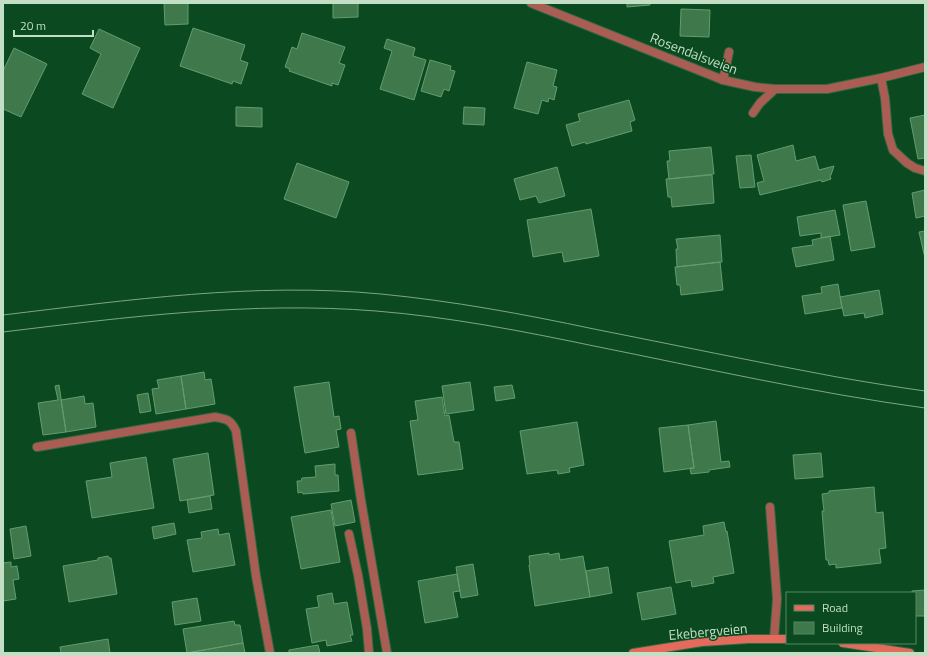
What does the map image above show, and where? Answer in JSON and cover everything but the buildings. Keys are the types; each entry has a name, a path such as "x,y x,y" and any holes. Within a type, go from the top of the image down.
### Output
{"main road":[{"name":"Ekebergveien","path":"633,653 702,642 786,639"},
{"path":"850,644 910,653"}],"street":[{"name":"Rosendalsveien","path":"531,3 723,80 755,87 775,89 827,89 925,67"},
{"path":"723,80 729,52"},
{"path":"880,78 885,98 888,134 893,150 907,163 915,168 925,171"},
{"path":"753,113 760,103 775,89"},
{"path":"38,447 215,417 225,419 232,423 236,431 256,576 270,653"},
{"path":"351,433 387,653"},
{"path":"770,507 777,599 774,639"},
{"path":"349,534 358,575 367,629 369,653"}],"tram line":[{"path":"3,315 192,294 239,291 334,291 381,294 435,300 514,313 870,383 925,391"},
{"path":"3,332 143,316 236,309 329,308 376,311 431,317 513,330 800,388 925,408"}]}
